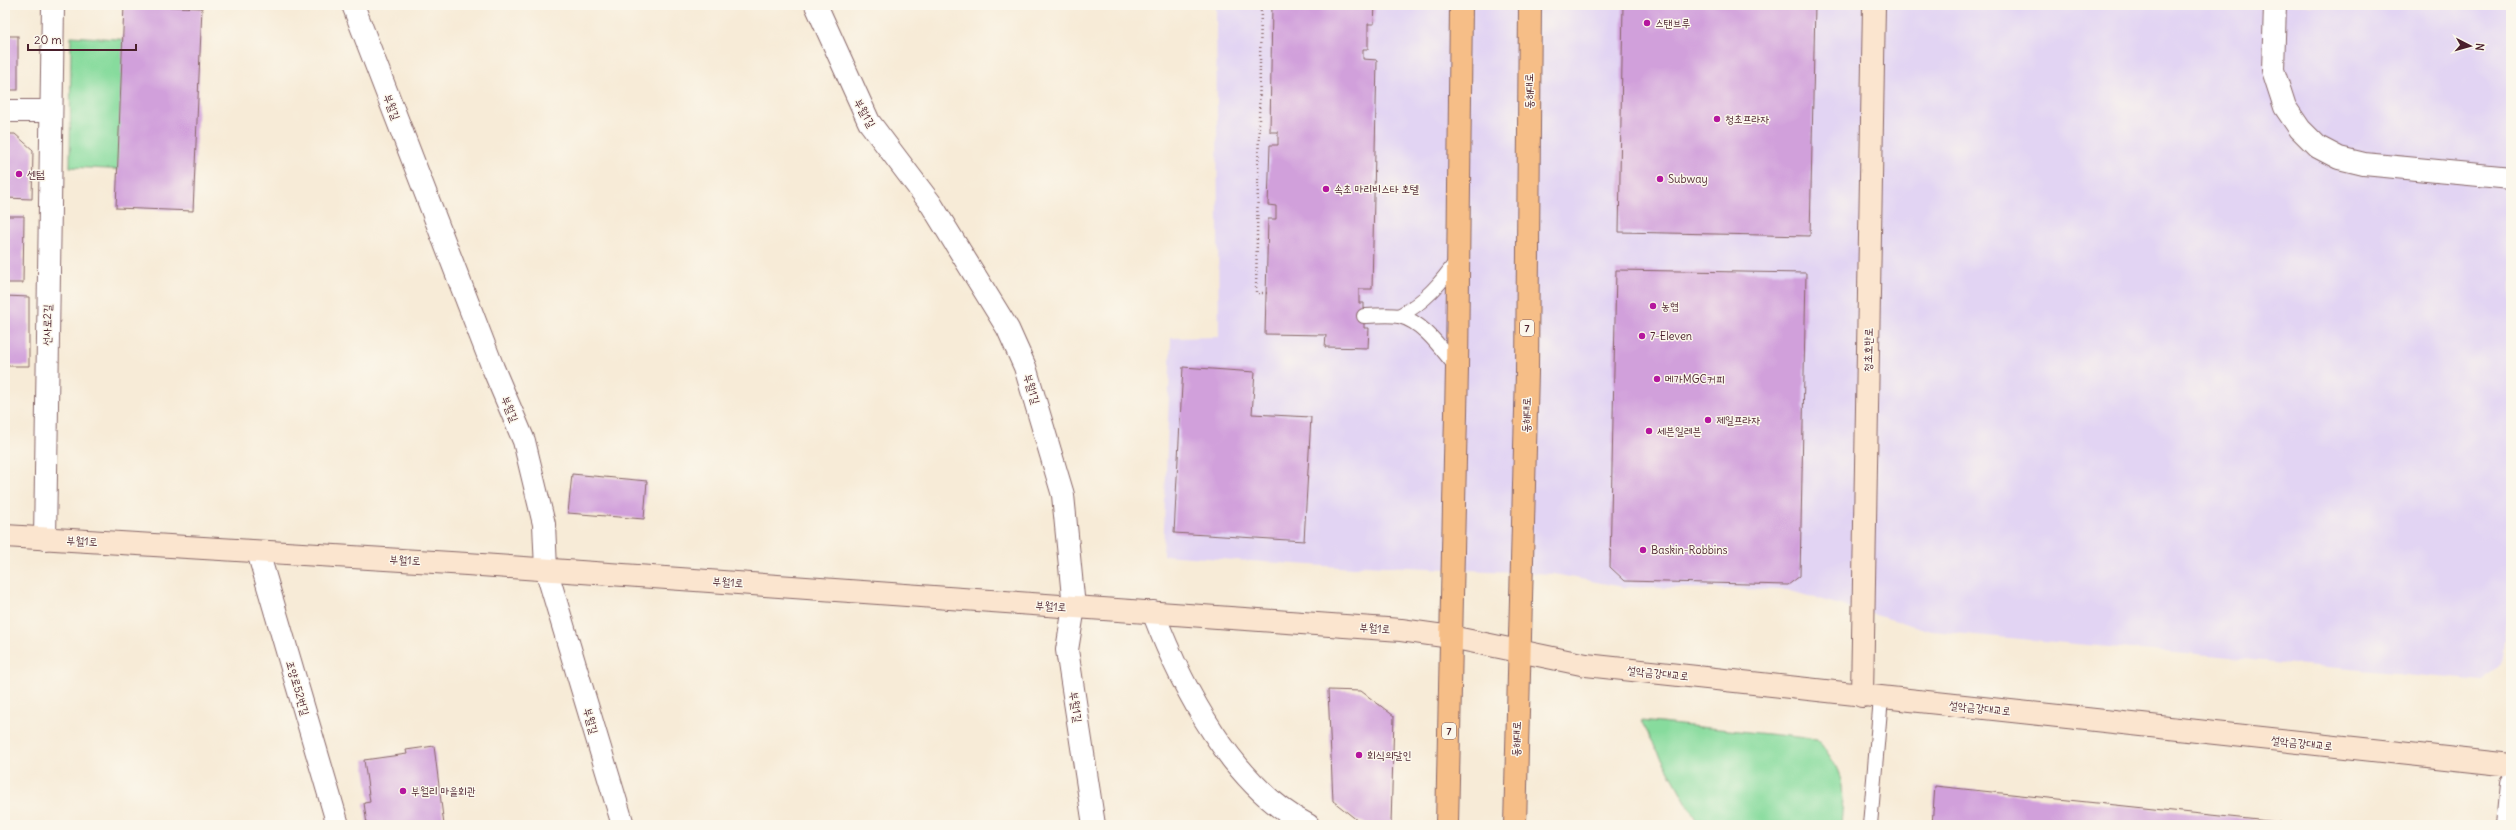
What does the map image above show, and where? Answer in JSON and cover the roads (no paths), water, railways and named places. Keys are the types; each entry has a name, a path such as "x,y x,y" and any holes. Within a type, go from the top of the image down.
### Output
{"main road":[{"name":"7","path":"1447,825 1459,257 1461,5"},
{"name":"동해대로","path":"1515,825 1527,372 1530,5"}],"street":[{"name":"선사로2길","path":"45,539 53,5"},
{"name":"부월길","path":"353,5 493,368 524,441 544,524 546,569 623,825"},
{"name":"부월1길","path":"816,5 869,122 932,204 1018,350 1063,495 1074,607 1068,650 1094,825"},
{"name":"청초호반로","path":"1871,697 1874,5"},
{"path":"2274,13 2273,70 2285,107 2300,129 2318,146 2339,158 2364,164 2511,178"},
{"path":"5,111 51,111"},
{"name":"부월1로","path":"5,536 546,569 1402,630 1451,637"},
{"name":"조양로52번길","path":"258,552 338,825"},
{"path":"1153,612 1171,659 1181,680 1201,713 1242,771 1266,797 1289,816 1308,825"},
{"name":"설악금강대교로","path":"1451,637 1520,650 1586,665 2511,765"},
{"path":"2507,825 2511,784"}],"lane":[{"path":"1364,316 1399,316 1421,302 1440,285 1459,257"},
{"path":"1399,316 1429,336 1457,368"},
{"path":"1870,825 1871,697"}],"place":[{"name":"스탠브루","path":"1647,23"},
{"name":"청초프라자","path":"1717,119"},
{"name":"센텀","path":"19,174"},
{"name":"Subway","path":"1660,179"},
{"name":"속초 마리비스타 호텔","path":"1326,189"},
{"name":"농협","path":"1653,306"},
{"name":"7-Eleven","path":"1642,336"},
{"name":"메가MGC커피","path":"1657,379"},
{"name":"제일프라자","path":"1708,420"},
{"name":"세븐일레븐","path":"1649,431"},
{"name":"Baskin-Robbins","path":"1643,550"},
{"name":"회식의달인","path":"1359,755"},
{"name":"부월리 마을회관","path":"403,791"}]}
